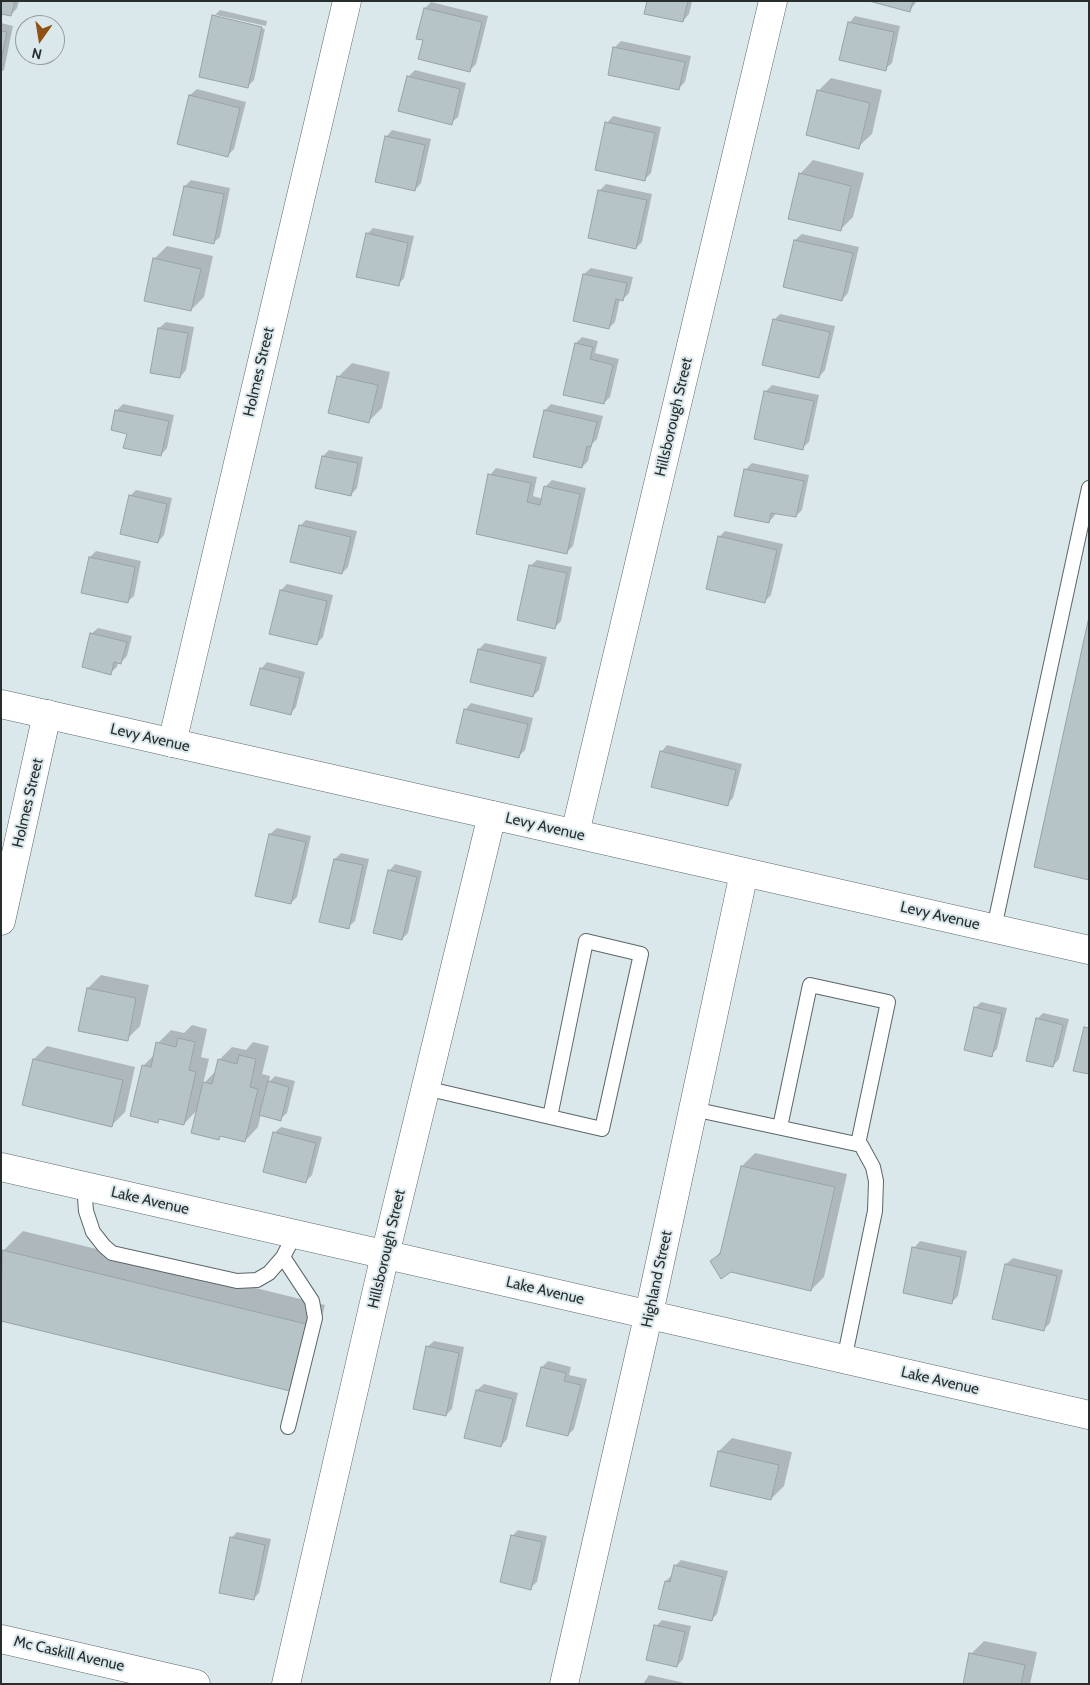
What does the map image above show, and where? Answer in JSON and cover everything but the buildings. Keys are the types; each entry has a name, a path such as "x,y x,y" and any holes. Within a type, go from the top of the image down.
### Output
{"street":[{"name":"Holmes Street","path":"172,743 347,1"},
{"name":"Hillsborough Street","path":"575,833 773,1"},
{"name":"Levy Avenue","path":"1,704 1089,950"},
{"name":"Holmes Street","path":"1,921 47,714"},
{"name":"Hillsborough Street","path":"286,1684 385,1254 492,815"},
{"name":"Highland Street","path":"564,1684 649,1315 744,872"},
{"name":"Lake Avenue","path":"1,1167 84,1186 289,1245 385,1254 1089,1415"},
{"name":"Mc Caskill Avenue","path":"1,1639 196,1684"}],"lane":[{"path":"994,928 1089,488"},
{"path":"425,1088 550,1117 602,1129 641,954 586,941 550,1117"},
{"path":"780,1127 810,985 888,1002 858,1144"},
{"path":"694,1109 861,1145 873,1167 876,1181 875,1211 844,1360"},
{"path":"84,1186 86,1211 93,1232 112,1253 237,1282 257,1280 268,1273 289,1245"},
{"path":"288,1427 315,1318 312,1301 289,1245"}]}
